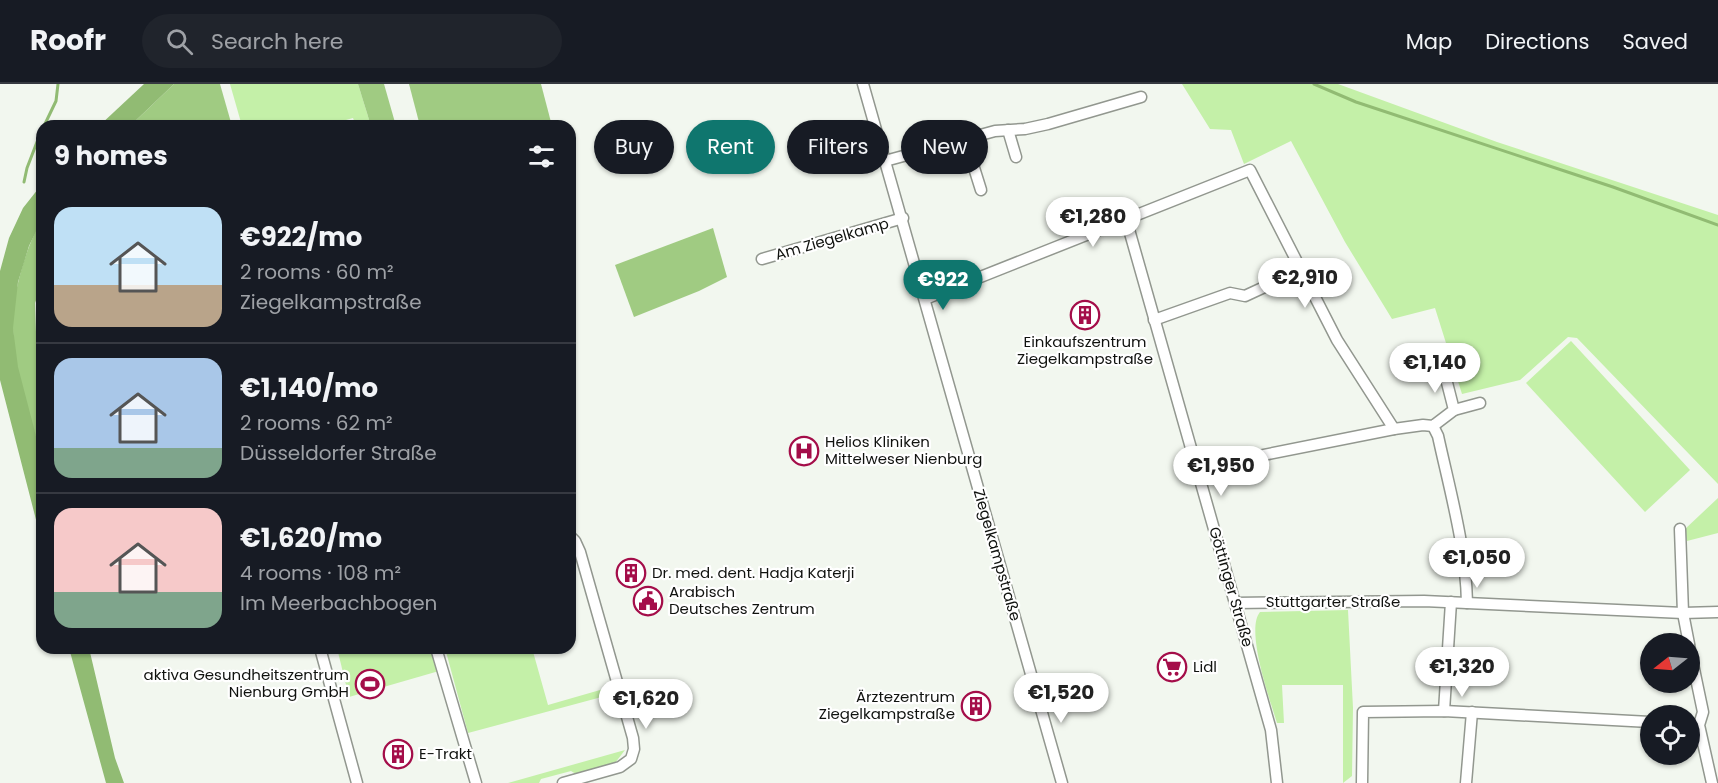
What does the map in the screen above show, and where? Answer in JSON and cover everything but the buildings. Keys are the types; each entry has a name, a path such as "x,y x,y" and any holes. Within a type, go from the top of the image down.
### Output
{"street":[{"name":"Ziegelkampstraße","path":"863,84 873,120"},
{"path":"988,133 1048,124 1141,97"},
{"path":"1008,130 1016,157"},
{"path":"925,299 1250,170 1337,340 1394,429"},
{"name":"Ziegelkampstraße","path":"889,174 1062,783"},
{"path":"976,174 981,190"},
{"name":"Am Ziegelkamp","path":"762,259 903,218"},
{"name":"Göttinger Straße","path":"1126,219 1271,730 1277,783"},
{"path":"1155,320 1230,293 1245,296 1301,270"},
{"path":"1442,363 1454,410"},
{"path":"1198,468 1394,429 1423,424 1433,426 1454,410 1480,403"},
{"path":"1433,426 1438,436 1458,530 1467,583 1467,603"},
{"path":"1680,529 1683,614 1687,633"},
{"path":"563,783 620,767 631,759 634,749 633,738 576,543"},
{"path":"1444,711 1450,602"},
{"name":"Stuttgarter Straße","path":"1235,603 1450,602 1683,614 1718,612"},
{"path":"322,654 357,783"},
{"path":"438,654 476,783"},
{"path":"1699,693 1703,712 1700,716"},
{"path":"1362,783 1363,712 1444,711 1640,721"},
{"path":"1466,783 1472,712"},
{"path":"1700,744 1712,783"}],"shaded area":[{"path":"144,84 174,84 136,120 105,120"},
{"path":"174,84 220,84 230,120 136,120"},
{"path":"230,84 358,84 369,120 354,120 353,118 346,120 240,120"},
{"path":"358,84 384,84 394,120 369,120"},
{"path":"409,84 541,84 550,120 418,120"},
{"path":"1182,84 1338,84 1497,142 1718,215 1718,484 1577,338 1568,337 1520,380 1462,394 1435,308 1392,319 1345,242 1291,141 1244,164 1231,130 1210,129"},
{"path":"36,192 36,231 18,282 13,328 18,367 36,436 36,520 0,380 0,271 9,238 23,208"},
{"path":"713,228 727,277 634,317 615,265"},
{"path":"36,230 36,438 16,362 13,329 14,302 30,243"},
{"path":"1571,341 1690,470 1645,512 1526,383"},
{"path":"1718,498 1718,533 1687,541 1684,530"},
{"path":"1348,610 1353,708 1352,776 1343,783 1343,685 1282,685 1284,723 1277,723 1260,666 1255,634 1256,621 1260,612"},
{"path":"71,654 90,654 115,758 124,783 106,783"},
{"name":"aktiva Gesundheitszentrum Nienburg GmbH","path":"338,654 435,654 439,671 349,697"},
{"path":"447,654 534,654 548,705 607,688 609,695 468,733"},
{"path":"625,750 615,763 576,774 571,771 541,779 539,783 508,783"}],"waterway":[{"path":"47,120 56,101 58,84"},
{"path":"1314,84 1356,102 1613,187 1718,225"},
{"path":"24,182 36,145"}],"place":[{"name":"Einkaufszentrum Ziegelkampstraße","path":"1085,315"},
{"name":"Helios Kliniken Mittelweser Nienburg","path":"804,451"},
{"name":"Dr. med. dent. Hadja Katerji","path":"631,573"},
{"name":"Arabisch Deutsches Zentrum","path":"648,601"},
{"name":"Lidl","path":"1172,667"},
{"name":"aktiva Gesundheitszentrum Nienburg GmbH","path":"370,684"},
{"name":"Ärztezentrum Ziegelkampstraße","path":"976,706"},
{"name":"E-Trakt","path":"398,754"}]}
